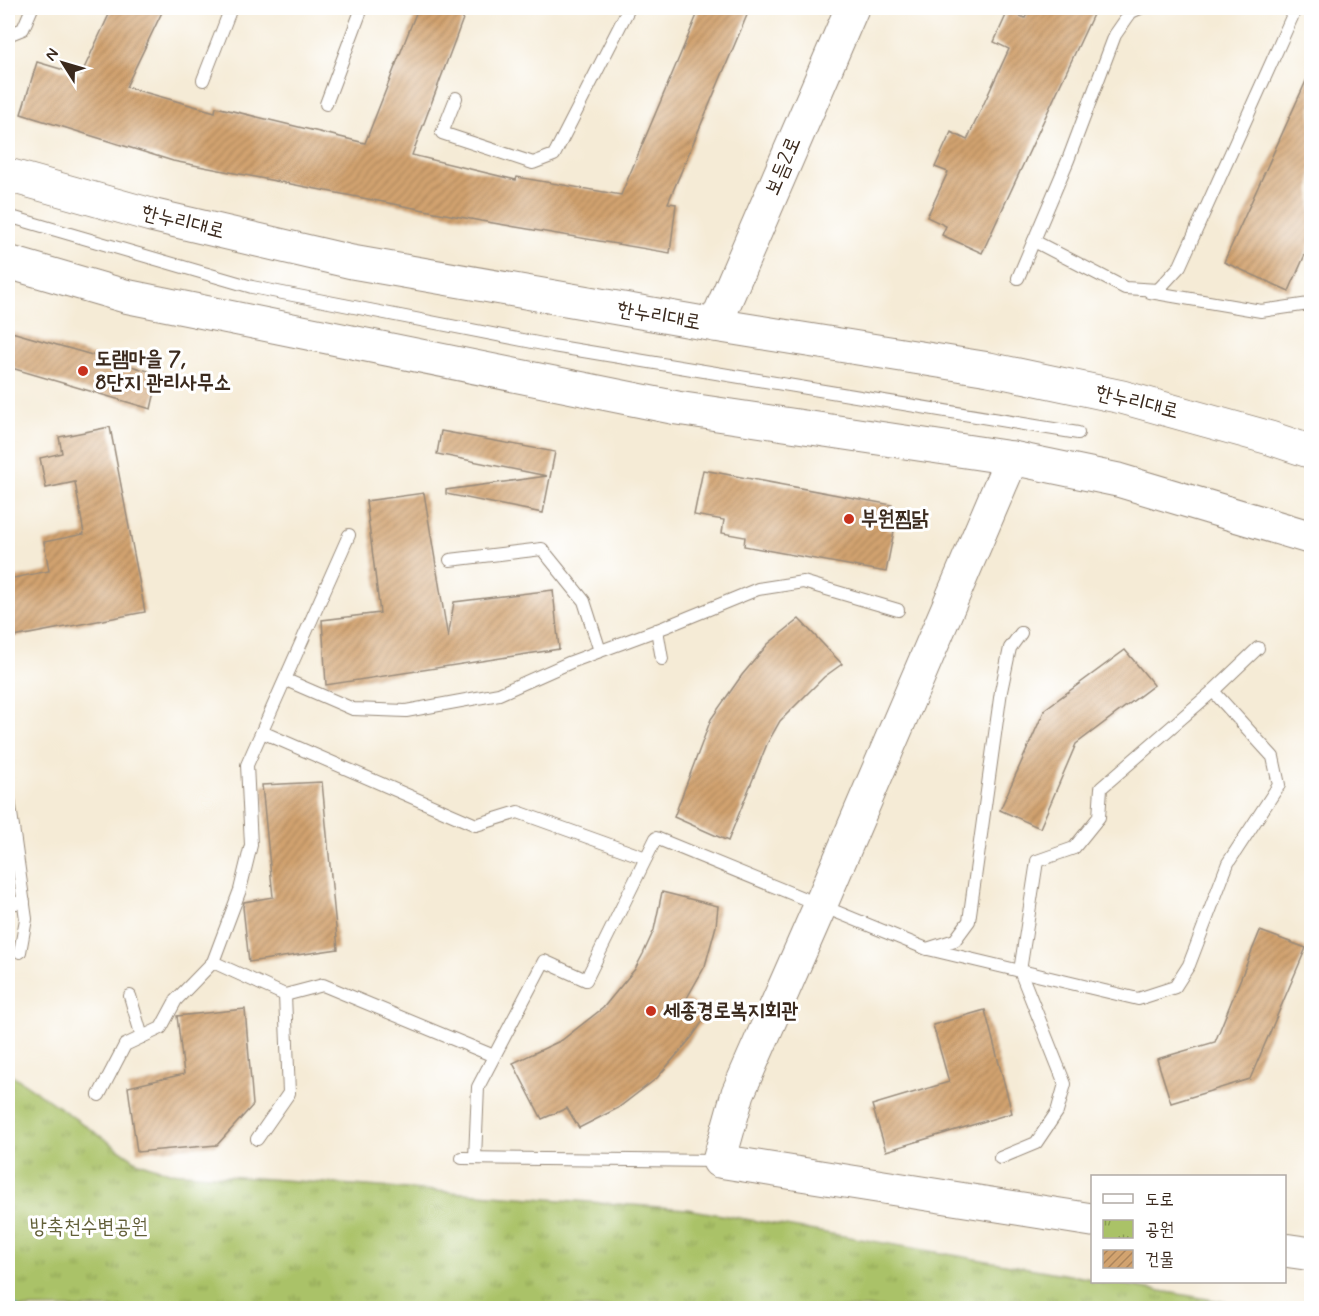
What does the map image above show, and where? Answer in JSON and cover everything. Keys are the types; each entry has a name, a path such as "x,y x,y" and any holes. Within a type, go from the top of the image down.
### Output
{"street":[{"name":"보듬2로","path":"715,325 852,8"},
{"name":"한누리대로","path":"8,175 151,215 352,262 715,325 989,369 1122,397 1270,438 1311,452"},
{"path":"8,262 125,296 665,405 1012,458 1118,480 1311,538"},
{"path":"1012,458 738,1093 719,1161 1091,1220"},
{"path":"1286,1250 1311,1254"}],"lane":[{"path":"8,35 22,29 32,8"},
{"path":"202,80 231,8"},
{"path":"326,104 362,8"},
{"path":"456,98 442,133 533,163 554,155 629,8"},
{"path":"1018,278 1068,160 1115,34 1131,12 1140,8"},
{"path":"1125,288 1158,290 1180,266 1296,8"},
{"path":"8,216 252,287 553,346 1078,433"},
{"path":"1034,241 1125,288 1261,311 1309,304 1311,301"},
{"path":"99,1095 125,1045 161,1028 176,1000 213,962 240,890 251,845 247,765 349,535"},
{"path":"450,560 542,549 584,601 600,651"},
{"path":"286,680 353,710 406,711 500,694 600,651 758,589 803,582 898,610"},
{"path":"657,630 662,659"},
{"path":"927,949 955,940 969,921 1001,691 1010,648 1021,633"},
{"path":"1000,1158 1036,1143 1057,1112 1065,1084 1020,970 1037,861 1074,848 1099,817 1101,788 1214,691 1258,648"},
{"path":"719,1161 469,1158 478,1087 544,961 586,980 656,838 927,949 1138,999 1175,987 1189,965 1228,863 1279,785 1273,757 1214,691"},
{"path":"262,732 476,825 518,812 646,858"},
{"path":"8,792 26,919 20,952"},
{"path":"8,904 24,902"},
{"path":"213,962 285,995 322,986 494,1056"},
{"path":"257,1139 289,1093 285,995"},
{"path":"130,996 142,1037"}],"green space":[{"name":"방축천수변공원","path":"8,1072 138,1162 169,1172 687,1209 1091,1279 1091,1283 1114,1283 1260,1308 8,1308"}],"building":[{"path":"112,8 164,8 126,87 215,112 216,107 365,143 418,8 467,8 412,155 516,180 517,177 621,195 700,8 750,8 668,203 676,204 670,253 481,221 173,161 21,114 37,62 81,75"},
{"path":"1030,8 1096,8 982,253 942,235 946,226 927,217 948,172 935,167 951,132 967,140 1009,49 994,42 1008,11 1025,18"},
{"path":"1311,70 1311,241 1289,291 1224,262"},
{"name":"도램마을 7, 8단지 관리사무소","path":"8,331 159,374 151,409 8,367"},
{"path":"110,427 145,612 8,638 8,579 49,571 44,542 84,534 75,482 46,488 40,458 62,453 59,437"},
{"path":"441,431 555,452 543,513 446,494 446,490 547,476 437,454"},
{"path":"703,470 892,505 887,530 894,531 886,572 744,546 745,537 722,533 724,520 694,515"},
{"path":"424,493 448,638 454,602 553,590 559,649 326,685 322,620 380,613 366,501"},
{"path":"799,619 842,664 824,677 780,721 767,744 728,841 674,817 711,719 742,675 768,644"},
{"path":"1125,650 1154,685 1076,744 1040,828 1000,810 1045,709"},
{"path":"322,782 338,949 249,962 244,902 273,897 262,785"},
{"name":"세종경로복지회관","path":"662,892 718,906 716,926 705,966 687,998 707,1015 692,1037 657,1078 618,1108 579,1128 567,1108 542,1119 513,1063 562,1040 603,1008 635,969 643,954 654,930"},
{"path":"1260,931 1306,948 1250,1079 1171,1103 1157,1059 1215,1042"},
{"path":"245,1009 253,1105 217,1145 137,1152 128,1087 184,1074 177,1016"},
{"path":"985,1010 1012,1113 886,1151 872,1105 949,1082 933,1025"}],"waterway":[{"path":"8,1307 14,1308"}],"place":[{"name":"도램마을 7, 8단지 관리사무소","path":"83,371"},
{"name":"부원찜닭","path":"849,519"},
{"name":"세종경로복지회관","path":"651,1011"}]}
